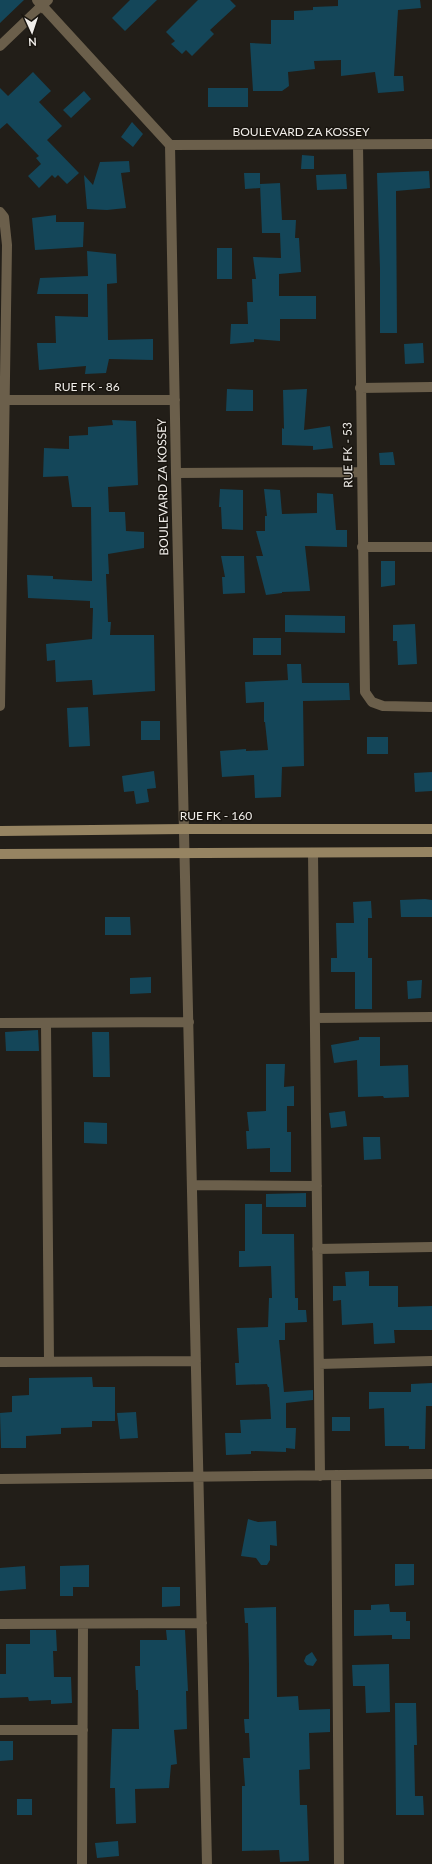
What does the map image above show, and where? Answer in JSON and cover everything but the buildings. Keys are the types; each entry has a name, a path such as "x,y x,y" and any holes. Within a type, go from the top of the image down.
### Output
{"main road":[{"name":"RUE FK - 160","path":"0,832 184,829 432,829"},
{"path":"0,854 432,852"}],"street":[{"path":"0,46 42,2 170,145"},
{"name":"RUE FK - 53","path":"358,144 365,692 372,702 383,706 432,707"},
{"name":"BOULEVARD ZA KOSSEY","path":"207,1864 170,145 432,144"},
{"path":"0,212 4,216 7,245 3,400 0,706"},
{"path":"360,388 432,387"},
{"name":"RUE FK - 86","path":"3,400 175,400"},
{"path":"176,473 361,472"},
{"path":"362,547 432,547"},
{"path":"313,853 320,1476"},
{"path":"315,1018 432,1017"},
{"path":"0,1023 46,1024 189,1022"},
{"path":"46,1024 49,1362"},
{"path":"192,1185 317,1186"},
{"path":"317,1249 432,1247"},
{"path":"0,1362 196,1361"},
{"path":"319,1364 432,1361"},
{"path":"0,1479 198,1478 432,1474"},
{"path":"336,1475 339,1864"},
{"path":"0,1624 202,1622"},
{"path":"82,1864 83,1624"},
{"path":"0,1730 83,1730"}]}
